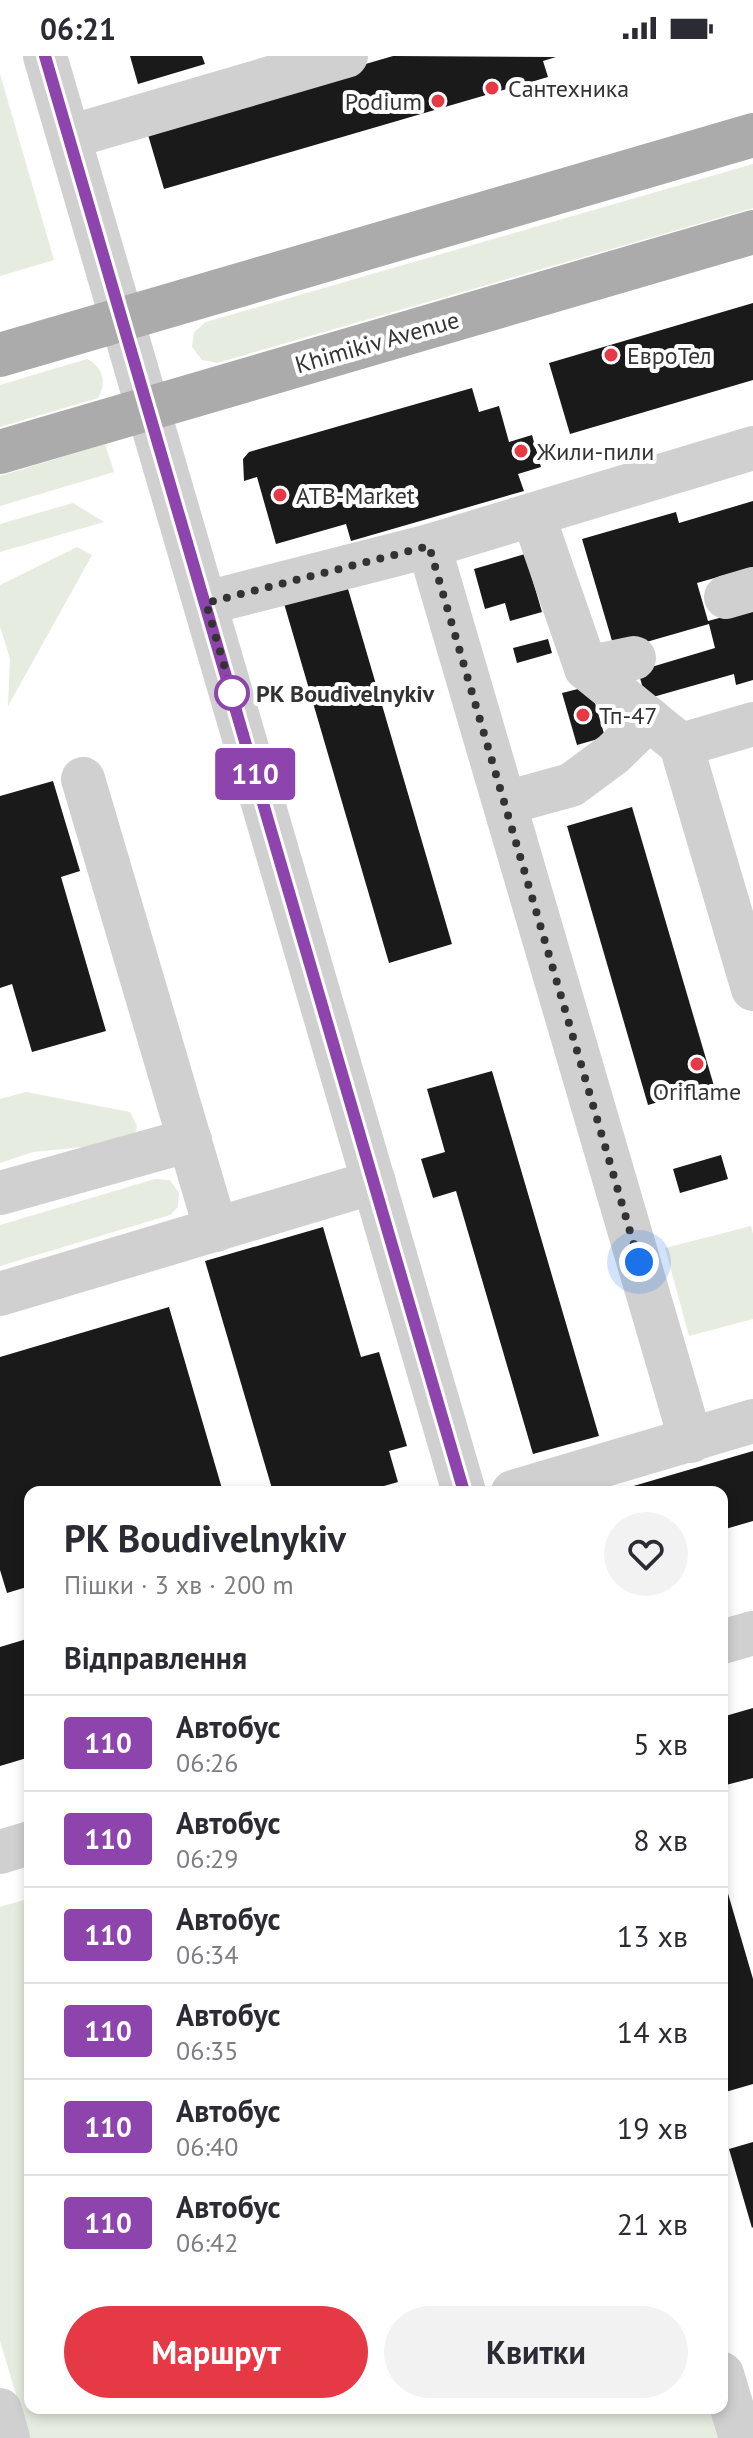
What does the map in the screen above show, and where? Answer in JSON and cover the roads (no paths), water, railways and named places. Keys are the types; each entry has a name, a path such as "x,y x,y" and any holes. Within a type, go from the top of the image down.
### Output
{"main road":[{"path":"0,355 753,135"},
{"name":"Khimikiv Avenue","path":"0,452 753,232"}],"street":[{"path":"45,56 462,1486"},
{"path":"69,137 260,68 346,56"},
{"path":"206,603 429,546 753,448"},
{"path":"533,515 586,668 665,732 752,979"},
{"path":"429,546 691,1441"},
{"path":"586,668 634,658"},
{"path":"505,803 571,785 613,754 665,732 753,724"},
{"path":"83,779 216,1230"},
{"path":"0,1193 190,1140"},
{"path":"0,1294 374,1182"},
{"path":"534,1486 753,1421"},
{"path":"728,1640 753,1633"},
{"path":"0,1852 24,1845"},
{"path":"728,2394 741,2438"},
{"path":"0,2410 8,2438"}],"place":[{"name":"Сантехника","path":"492,88"},
{"name":"Podium","path":"438,101"},
{"name":"ЕвроТел","path":"611,355"},
{"name":"Жили-пили","path":"521,451"},
{"name":"ATB-Market","path":"280,495"},
{"name":"PK Boudivelnykiv","path":"232,693"},
{"name":"Тп-47","path":"583,715"},
{"name":"Oriflame","path":"697,1064"}]}
